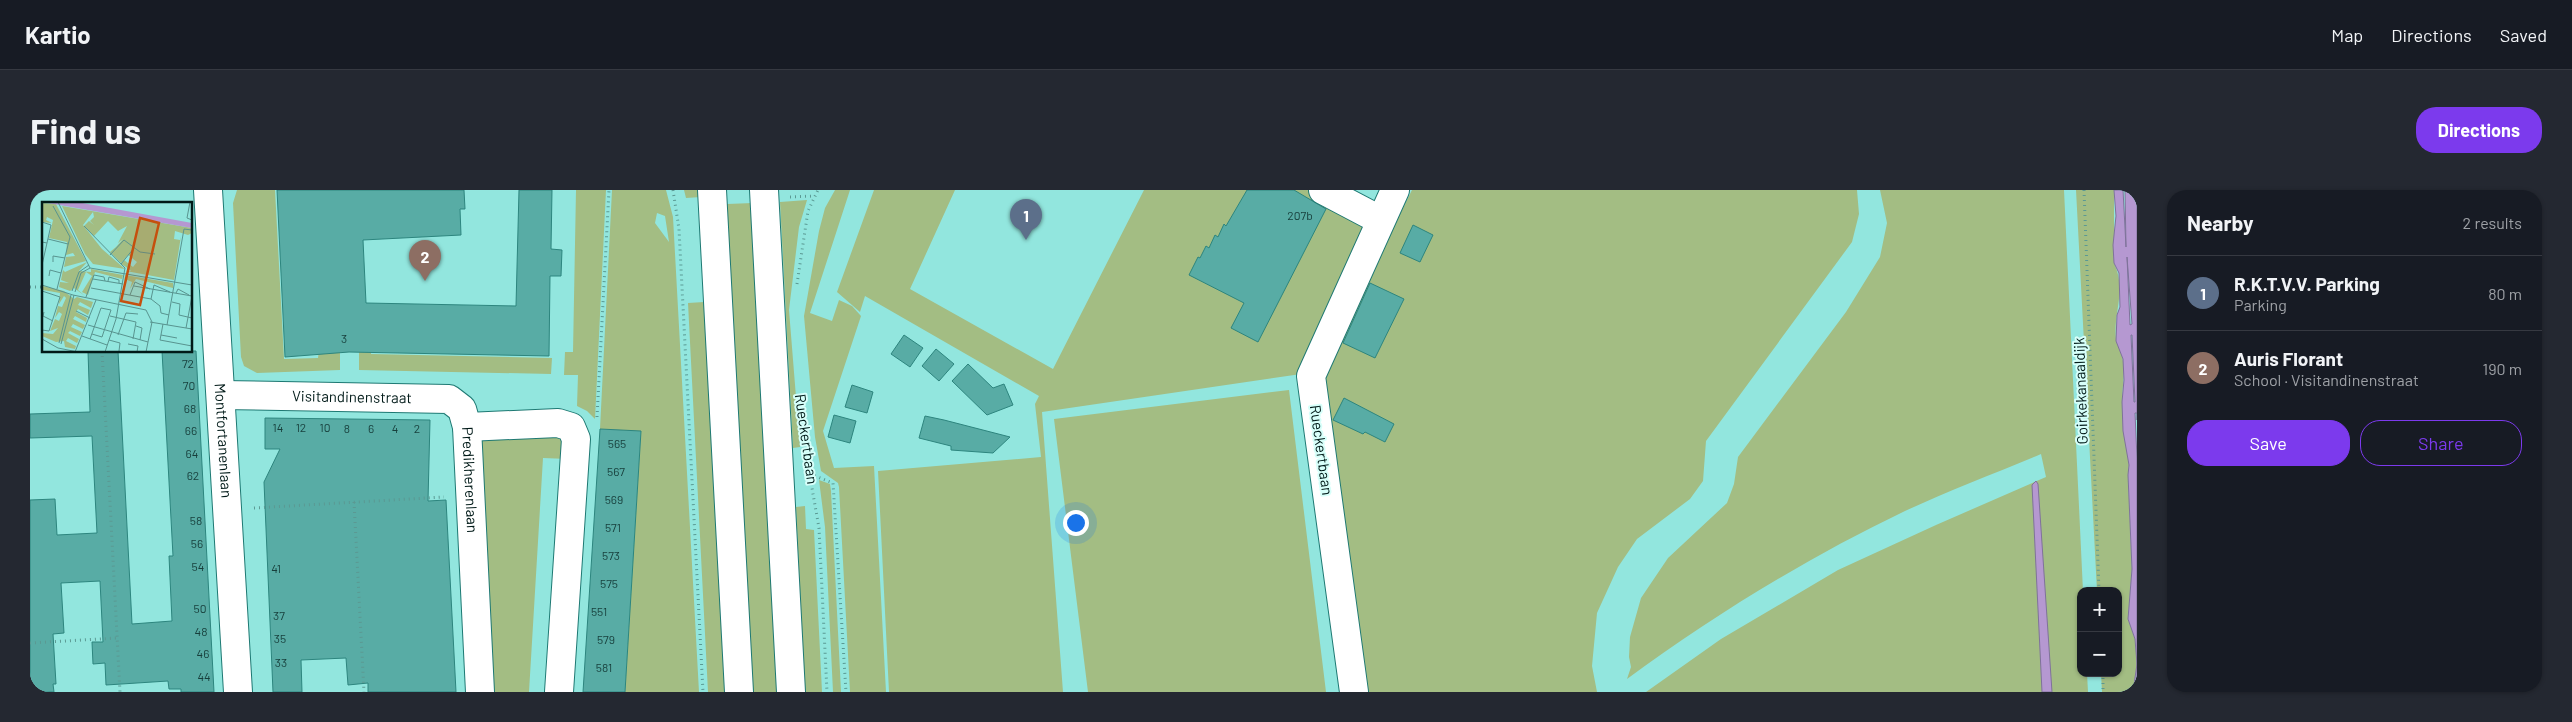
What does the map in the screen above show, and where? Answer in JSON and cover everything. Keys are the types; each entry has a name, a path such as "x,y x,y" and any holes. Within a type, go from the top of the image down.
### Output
{"street":[{"name":"Montfortanenlaan","path":"208,190 238,692"},
{"path":"712,190 739,692"},
{"name":"Rueckertbaan","path":"764,190 791,692"},
{"path":"1323,190 1380,220"},
{"name":"Rueckertbaan","path":"1354,692 1311,376 1380,220 1396,190"},
{"name":"Visitandinenstraat","path":"221,395 449,398 462,409 467,428"},
{"name":"Predikherenlaan","path":"480,692 467,428 558,423 570,427 576,439"},
{"path":"559,692 576,439"}],"path":[{"path":"576,439 596,426 609,190"},
{"path":"673,190 680,239 703,692"},
{"path":"797,287 808,211 818,190"},
{"name":"Goirkekanaaldijk","path":"2084,190 2099,587"},
{"path":"102,352 120,692"},
{"name":"Rueckertbaan","path":"805,448 818,528 828,692"},
{"path":"810,474 833,483 846,692"},
{"path":"228,509 471,495"},
{"path":"354,502 364,692"},
{"path":"30,642 117,638"},
{"path":"2102,677 2103,692"}],"green space":[{"path":"237,190 275,190 284,359 318,358 319,350 340,348 340,370 257,373 244,366 241,357 233,203"},
{"path":"576,190 606,190 595,419 587,411 577,406 578,375 564,375 565,352 573,352"},
{"path":"612,190 666,190 673,217 699,692 625,692 641,432 600,429","holes":["657,213 665,216 669,242 655,223"]},
{"path":"684,190 700,190 701,197 686,198"},
{"path":"835,190 850,190 810,313 832,321 839,300 852,306 861,316 823,431 834,468 874,466 886,692 850,692 839,487 838,483 821,471 815,437 804,316 819,231 825,208"},
{"path":"874,190 955,190 910,289 1053,369 1144,190 1325,190 1380,219 1301,374 1042,412 1063,692 889,692 878,471 1041,457 1035,404 1039,396 865,296 860,312 837,292"},
{"path":"1412,190 1857,190 1859,214 1852,242 1706,441 1703,481 1690,499 1637,539 1618,567 1597,613 1592,666 1597,692 1364,692 1318,377"},
{"path":"1880,190 2064,190 2083,587 2077,587 2077,677 2087,677 2088,692 1646,692 1721,639 1838,570 2046,477 2041,454 1905,511 1832,548 1727,610 1627,679 1631,667 1629,657 1630,637 1641,598 1668,558 1727,503 1734,484 1738,457 1846,312 1880,257 1887,223"},
{"path":"2076,190 2114,190 2114,263 2118,273 2120,292 2116,319 2116,339 2123,361 2122,403 2129,465 2132,569 2128,619 2135,639 2137,664 2133,692 2102,692 2101,677 2122,677 2122,587 2097,587"},
{"path":"807,200 799,227 789,310 800,447 793,448 780,202"},
{"path":"753,203 778,692 752,692 727,204"},
{"path":"704,302 726,692 708,692 688,303"},
{"path":"359,351 371,351 371,354 552,358 551,374 359,370"},
{"path":"1289,390 1326,692 1088,692 1054,419"},
{"path":"549,434 562,440 568,459 543,458 529,692 488,692 478,440"},
{"path":"819,480 830,484 831,491 841,692 833,692 825,527"},
{"path":"805,506 806,529 814,530 822,692 805,692 796,507"}],"shaded area":[{"path":"2114,190 2123,190 2126,247 2125,190 2137,190 2137,413 2135,413 2137,458 2137,664 2135,639 2128,619 2132,569 2129,465 2123,431 2123,359 2116,341 2117,315 2120,307 2119,273 2114,263 2113,245 2116,216","holes":["2127,257 2132,324 2130,325","2132,335 2135,402 2134,402"]},
{"path":"2036,481 2038,484 2052,692 2042,692 2032,485"},
{"path":"2137,664 2137,692 2133,692"}],"building":[{"path":"277,190 464,190 465,209 460,209 461,235 363,240 366,303 516,306 519,190 552,190 551,249 562,250 561,276 550,276 549,356 349,352 285,357"},
{"path":"1247,190 1294,190 1326,209 1258,342 1231,328 1244,303 1189,275 1206,246 1209,248 1215,235 1218,237 1224,224 1226,226"},
{"path":"1413,225 1433,235 1420,262 1400,253"},
{"path":"1370,283 1404,299 1375,358 1343,343"},
{"path":"904,335 923,348 910,367 891,354"},
{"path":"936,349 954,364 939,381 922,366"},
{"path":"196,351 214,692 181,692 181,689 169,689 168,681 106,685 105,663 93,664 92,642 103,642 100,581 61,583 64,633 53,634 56,684 53,684 54,692 30,692 30,500 55,499 57,535 97,533 92,436 30,438 30,414 90,412 88,352 118,352 132,624 172,621 169,556 173,556 162,352"},
{"path":"968,364 993,388 1004,384 1013,405 987,415 952,381"},
{"path":"852,385 873,392 867,413 845,407"},
{"path":"1344,398 1394,424 1385,442 1333,420"},
{"path":"834,415 856,421 850,443 828,437"},
{"path":"925,416 1010,437 993,453 951,450 951,446 919,438"},
{"path":"265,418 430,420 428,501 446,500 456,692 368,692 368,683 348,685 346,658 301,660 302,692 273,692 264,482 280,449 265,449"},
{"path":"600,429 641,431 625,692 583,692"}],"place":[{"name":"R.K.T.V.V. Parking","path":"1026,240"},
{"name":"Auris Florant","path":"425,281"}]}
